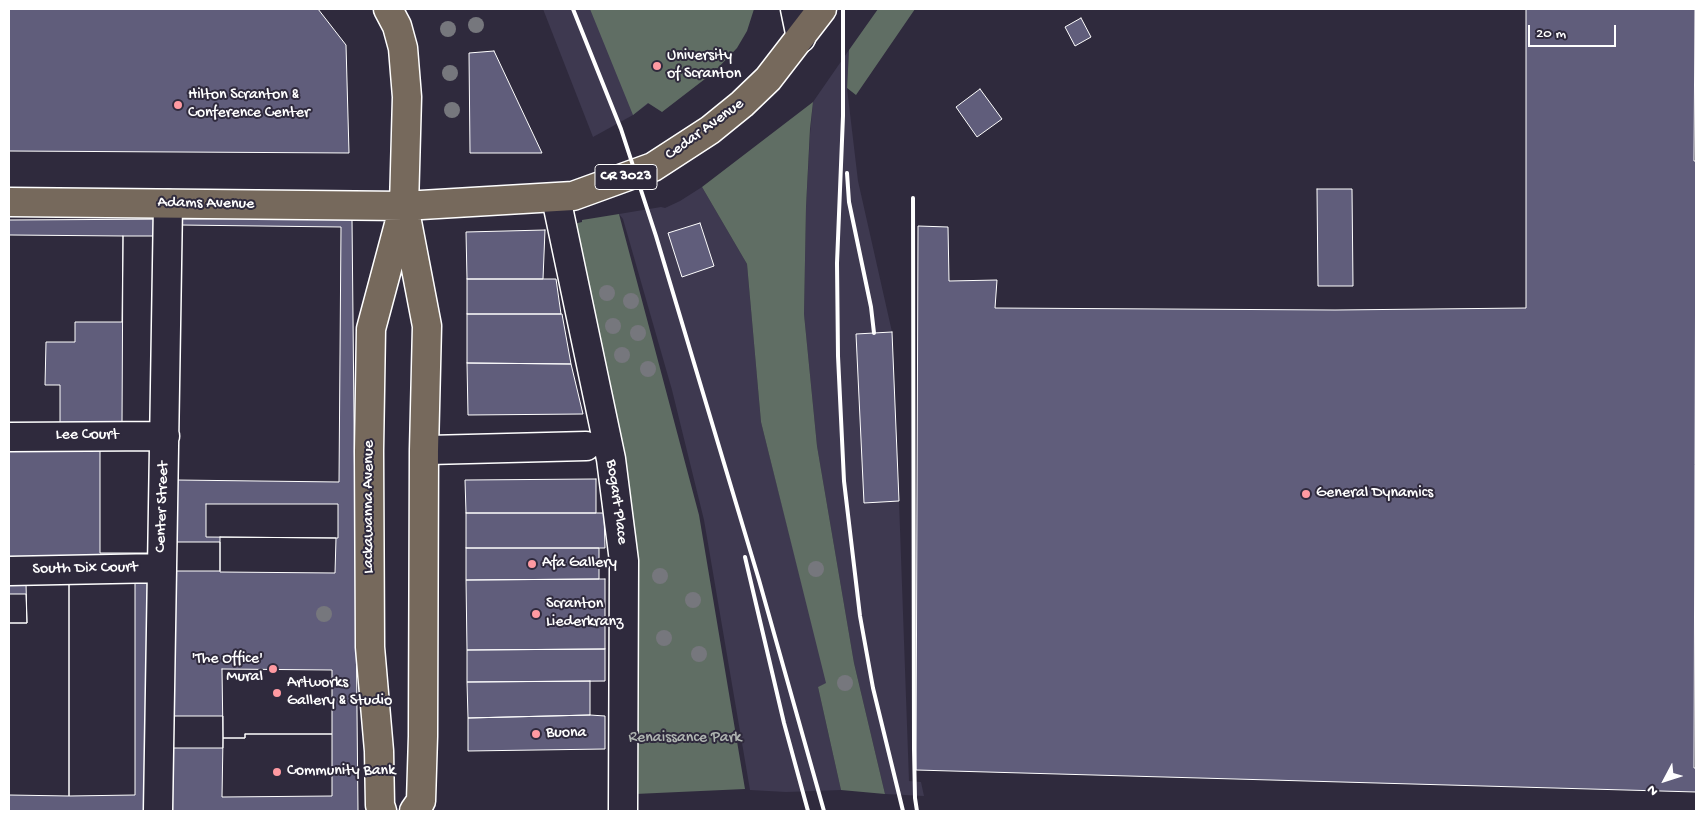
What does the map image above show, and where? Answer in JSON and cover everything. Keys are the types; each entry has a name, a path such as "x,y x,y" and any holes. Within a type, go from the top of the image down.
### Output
{"main road":[{"name":"Lackawanna Avenue","path":"388,9 403,48 406,71 404,206 427,326 424,450 423,736 421,801 414,811"},
{"name":"Cedar Avenue","path":"404,206 573,196 653,167 710,130 742,104 768,79 822,9"},
{"name":"Adams Avenue","path":"9,202 404,206"},
{"name":"Lackawanna Avenue","path":"382,811 380,805 379,750 370,647 369,451 371,330 404,206"}],"street":[{"path":"795,9 801,38"},
{"name":"Bogart Place","path":"556,198 611,459 624,561 624,811"},
{"name":"Center Street","path":"158,811 168,204"},
{"name":"Lee Court","path":"9,437 165,436"},
{"path":"429,450 586,446"},
{"name":"South Dix Court","path":"9,571 162,568"}],"shaded area":[{"name":"University of Scranton","path":"543,9 737,9 705,61 633,115 593,137"},
{"path":"849,50 847,88 858,181 892,332 856,334 864,502 899,501 909,781 921,782 924,796 885,794 854,663 817,446 804,314 806,207 810,134 813,102"},
{"path":"702,187 747,264 761,422 827,683 818,687 841,790 786,792 750,790 704,520 672,390 623,219 619,214 661,207 665,208"}],"green space":[{"name":"University of Scranton","path":"590,9 754,9 747,31 737,48 714,72 662,112 648,103 633,115"},
{"path":"878,9 915,9 856,95 847,88 849,50"},
{"path":"813,102 806,207 804,314 817,446 854,663 885,794 841,790 818,687 826,683 761,422 747,264 702,187"},
{"name":"Renaissance Park","path":"619,214 699,515 745,789 635,794 630,649 569,225 582,222 582,220"}],"building":[{"name":"Hilton Scranton & Conference Center","path":"9,9 318,9 346,45 349,153 9,151"},
{"name":"General Dynamics","path":"1526,9 1695,9 1694,768 1696,768 1696,792 916,770 918,226 948,227 949,281 997,280 995,308 1335,310 1526,308"},
{"path":"1081,18 1091,37 1075,46 1065,27"},
{"path":"494,51 542,153 470,153 469,53"},
{"path":"980,89 1002,119 977,137 956,107"},
{"path":"1317,189 1352,189 1353,286 1318,286"},
{"path":"352,218 358,811 9,811 9,220"},
{"path":"700,223 714,266 682,277 668,233"},
{"path":"179,225 341,227 339,482 177,480"},
{"path":"545,230 543,279 467,279 466,232"},
{"path":"9,235 123,236 122,322 75,322 75,342 46,342 45,385 60,385 60,424 9,424"},
{"path":"123,236 155,236 154,425 122,424"},
{"path":"467,279 556,279 561,314 467,314"},
{"path":"467,314 562,314 571,364 467,363"},
{"path":"892,332 899,501 864,503 856,334"},
{"path":"467,363 571,364 583,414 468,415"},
{"path":"100,447 151,448 150,553 100,553"},
{"path":"596,479 596,513 466,513 465,480"},
{"path":"206,504 338,504 338,538 206,537"},
{"path":"466,513 604,513 605,548 466,548"},
{"path":"220,537 336,538 335,573 220,572"},
{"path":"174,542 220,542 220,571 174,571"},
{"name":"Afa Gallery","path":"466,548 599,548 599,579 466,580"},
{"name":"Scranton Liederkranz","path":"605,579 605,649 467,650 466,580"},
{"path":"69,582 69,796 9,795 9,623 27,623 26,583"},
{"path":"69,582 135,582 135,795 69,796"},
{"path":"9,594 26,594 27,623 9,623"},
{"path":"605,649 605,681 467,682 467,650"},
{"name":"Artworks Gallery & Studio","path":"222,669 332,670 332,734 245,734 245,738 223,738"},
{"path":"590,681 590,715 468,718 467,682"},
{"path":"170,716 223,716 223,748 170,748"},
{"name":"Buona","path":"605,716 605,749 468,751 468,718"},
{"name":"Community Bank","path":"245,734 332,734 332,796 222,797 223,738 245,738"}],"railway":[{"path":"573,9 621,129 656,236 759,580 824,811"},
{"path":"843,9 843,116 837,263 838,356 844,481 860,616 873,688 903,811"},
{"path":"847,173 849,202 871,307 874,333"},
{"path":"913,198 914,749 917,811"},
{"path":"745,557 784,723 808,811"}],"place":[{"name":"University of Scranton","path":"657,66"},
{"name":"Hilton Scranton & Conference Center","path":"178,105"},
{"name":"General Dynamics","path":"1306,494"},
{"name":"Afa Gallery","path":"532,564"},
{"name":"Scranton Liederkranz","path":"536,614"},
{"name":"'The Office' Mural","path":"273,669"},
{"name":"Artworks Gallery & Studio","path":"277,693"},
{"name":"Buona","path":"536,734"},
{"name":"Community Bank","path":"277,772"}]}
